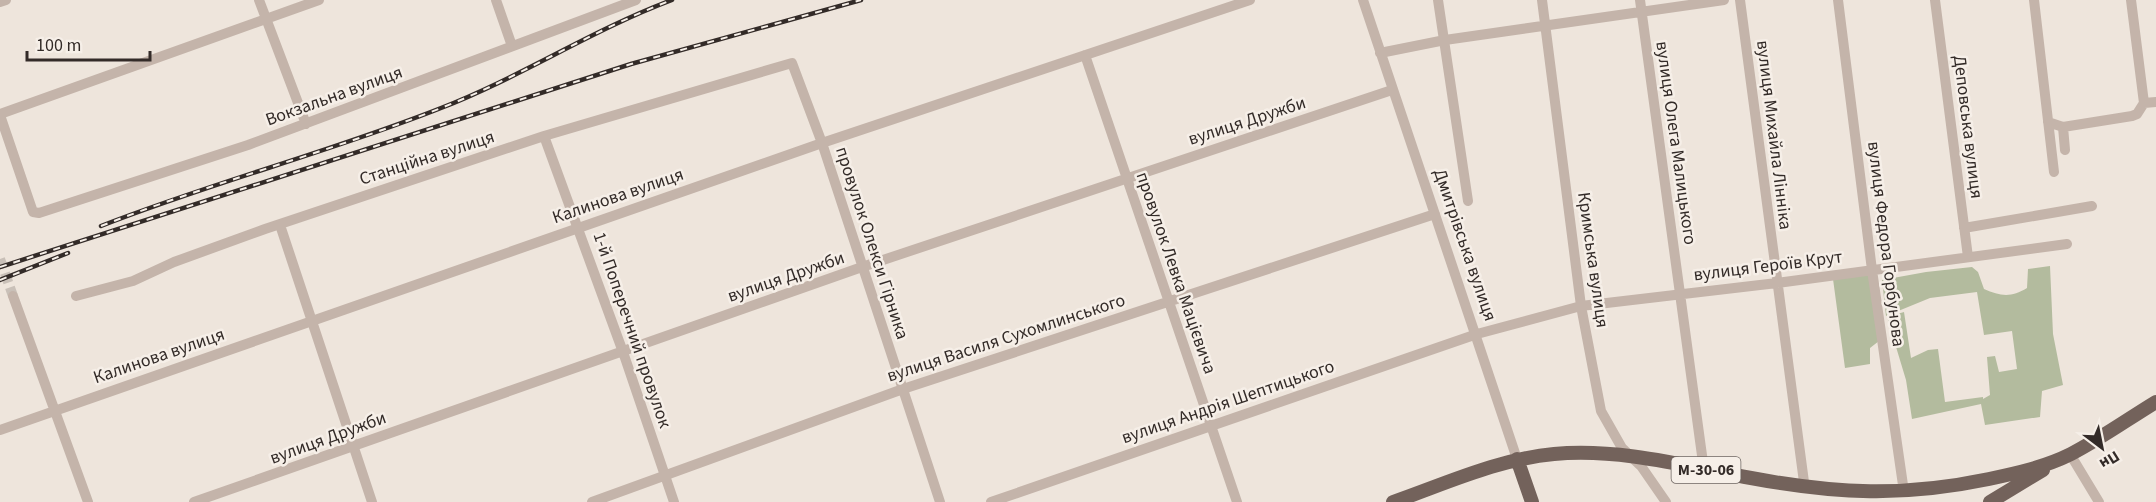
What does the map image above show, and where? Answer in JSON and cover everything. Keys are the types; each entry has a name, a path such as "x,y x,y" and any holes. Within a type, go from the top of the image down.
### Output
{"main road":[{"name":"М-30-06","path":"1393,502 1517,459 1574,453 1630,455 1803,488 1904,492 1979,481 2023,471 2070,454 2156,402"},
{"path":"1990,502 2070,454"},
{"name":"Дмитрівська вулиця","path":"1517,459 1532,502"},
{"path":"1979,481 1986,481 1994,488 1994,497 1990,502"}],"street":[{"path":"0,2 6,0"},
{"path":"259,0 306,124"},
{"path":"0,114 319,0"},
{"path":"496,0 512,46"},
{"name":"Вокзальна вулиця","path":"0,114 33,212 39,213 248,145 636,0"},
{"name":"Калинова вулиця","path":"0,430 822,143 1250,0"},
{"name":"Дмитрівська вулиця","path":"1362,0 1477,334 1517,459"},
{"path":"1438,0 1468,201"},
{"name":"Кримська вулиця","path":"1542,0 1581,306 1601,411 1622,448 1641,466 1666,502"},
{"name":"вулиця Олега Малицького","path":"1640,0 1704,470"},
{"path":"1380,53 1445,40 1724,0"},
{"name":"вулиця Михайла Лінніка","path":"1740,0 1803,488"},
{"name":"вулиця Федора Горбунова","path":"1838,0 1872,270 1904,492"},
{"name":"Деповська вулиця","path":"1935,0 1968,258"},
{"path":"2034,0 2054,172"},
{"path":"2048,122 2063,127 2137,114 2144,103 2131,0"},
{"name":"провулок Левка Мацієвича","path":"1085,54 1237,502"},
{"name":"провулок Олекси Гірника","path":"792,63 822,143 940,502"},
{"name":"Станційна вулиця","path":"76,296 133,281 174,262 544,136 792,63"},
{"name":"вулиця Дружби","path":"194,502 862,267 1392,90"},
{"path":"2144,103 2156,102"},
{"path":"2063,127 2065,150"},
{"name":"1-й Поперечний провулок","path":"544,136 623,352 674,502"},
{"path":"1964,228 2092,206"},
{"name":"вулиця Василя Сухомлинського","path":"592,502 903,389 1435,214"},
{"path":"280,225 372,502"},
{"name":"вулиця Героїв Крут","path":"1477,334 1581,306 1777,283 2067,244"},
{"path":"14,296 88,502"},
{"name":"вулиця Андрія Шептицького","path":"991,502 1477,334"},
{"path":"2070,454 2099,502"}],"green space":[{"path":"2050,266 2053,334 2063,385 2042,391 2040,417 1985,425 1981,404 1912,419 1906,380 1887,317 1904,312 1911,358 1928,350 1938,349 1945,402 1983,397 1983,399 1990,395 1987,357 1995,356 1999,372 2017,369 2012,331 1984,335 1977,292 1930,298 1886,316 1882,280 1972,267 1978,272 1984,289 2011,295 2027,288 2028,269"},
{"path":"1870,274 1879,341 1870,348 1870,364 1845,368 1833,279"}],"tunnel":[{"path":"0,259 13,296"}],"railway":[{"path":"101,226 441,108 471,96 613,25 672,0"},
{"path":"0,267 631,64 861,0"},
{"path":"0,280 68,253"}]}
